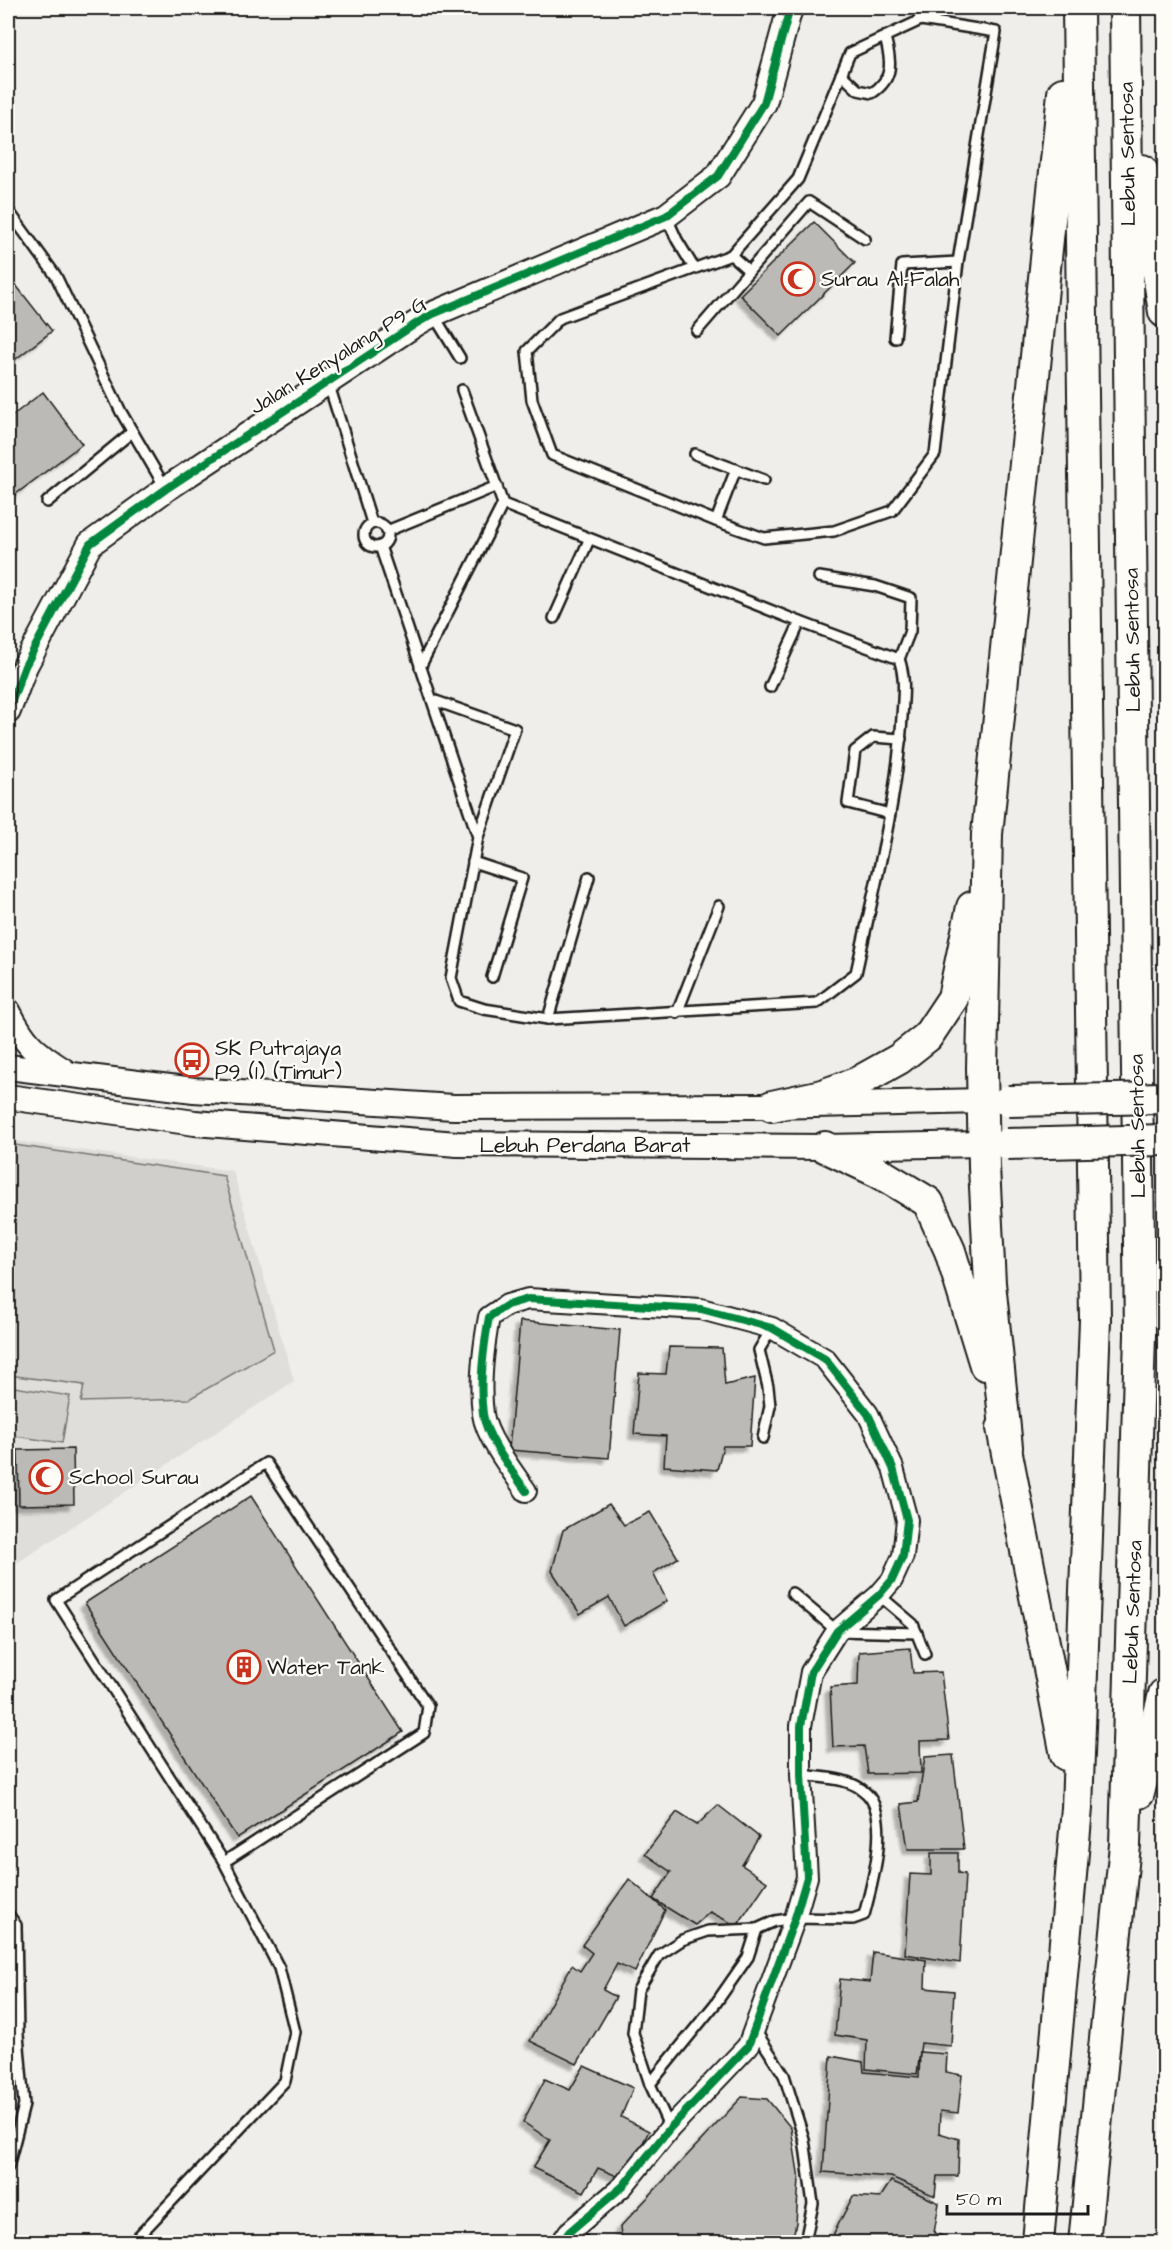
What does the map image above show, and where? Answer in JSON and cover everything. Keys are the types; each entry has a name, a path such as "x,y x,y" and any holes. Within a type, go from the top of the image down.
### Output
{"main road":[{"path":"772,1106 822,1095 856,1083 899,1059 927,1037 953,998 987,834 1072,8"},
{"path":"1038,2242 1077,1808 1095,1320 1078,8"},
{"name":"Lebuh Sentosa","path":"1084,2242 1125,1845 1140,1335 1125,8"},
{"path":"1126,66 1164,312"},
{"path":"987,834 995,1101 990,1283 1007,1447"},
{"name":"Lebuh Perdana Barat","path":"995,1101 1164,1098"},
{"name":"Lebuh Perdana Barat","path":"995,1144 1164,1140"},
{"path":"825,1147 878,1172 928,1202 950,1251 967,1302 1007,1447 1077,1808"},
{"path":"1125,1845 1164,1694"}],"street":[{"name":"Jalan Kenyalang P9 G","path":"8,711 16,665 90,544 165,489 433,314 666,216 718,176 764,103 789,8"},
{"path":"8,1011 30,1047 38,1055 69,1074"},
{"name":"Lebuh Perdana Barat","path":"8,1067 194,1090 453,1107 772,1106 995,1101"},
{"name":"Lebuh Perdana Barat","path":"8,1097 195,1123 457,1144 825,1147 995,1144"},
{"path":"526,1491 496,1447 483,1415 483,1348 489,1317 507,1305 528,1299 701,1309 772,1328 825,1359 868,1414 893,1468 907,1520 903,1556 892,1580 879,1595 837,1631 811,1672 801,1726 801,1775 807,1877 795,1918 748,2046 670,2128 623,2186 566,2237"}],"lane":[{"path":"917,8 921,20"},
{"path":"921,20 996,32 958,262 935,454 892,511 834,531 764,538 552,455 532,400 527,351 560,318 731,255 798,179 850,53 921,20"},
{"path":"842,74 858,90 872,93 884,85 891,61 885,37"},
{"path":"697,331 808,202 865,238"},
{"path":"8,210 56,276 120,412 165,489"},
{"path":"666,216 676,240 693,268"},
{"path":"731,255 749,271"},
{"path":"895,338 902,265 958,262"},
{"path":"433,314 460,358"},
{"path":"327,382 372,523"},
{"path":"420,667 503,504 462,390"},
{"path":"47,502 132,432"},
{"path":"694,454 764,480"},
{"path":"716,521 736,469"},
{"path":"387,531 497,486"},
{"path":"503,504 589,540 899,659"},
{"path":"372,523 380,523 387,531 387,540 380,546 372,547 364,538 366,528 372,523"},
{"path":"554,618 589,540"},
{"path":"380,546 478,837"},
{"path":"433,700 515,729 478,837 451,978 459,1001 484,1009 549,1019 817,1003 856,973 890,814 901,739 904,673 899,659 910,631 911,597 875,586 819,577"},
{"path":"770,687 800,622"},
{"path":"890,814 848,803 855,751 873,737 901,739"},
{"path":"473,862 522,878 492,977"},
{"path":"549,1019 589,877"},
{"path":"677,1012 719,906"},
{"path":"763,1438 770,1406 759,1350 772,1328"},
{"path":"134,2242 285,2081 295,2032 279,1968 224,1862 56,1600 266,1463 428,1706 424,1732 224,1862"},
{"path":"792,1593 837,1631 917,1633"},
{"path":"879,1595 913,1624 925,1654"},
{"path":"670,2128 650,2084 633,2033 638,1990 659,1955 682,1940 708,1931 757,1929 775,1921 795,1918 853,1919 864,1915 874,1878 879,1826 877,1807 866,1792 841,1780 801,1775"},
{"path":"8,1914 16,1925 18,2036 24,2105 8,2167"},
{"path":"650,2084 716,2003 748,1957 757,1929"},
{"path":"8,2017 18,2036"},
{"path":"755,2030 784,2075 804,2139 813,2204 805,2242"},
{"path":"566,2237 585,2242"}],"shaded area":[{"path":"8,1140 233,1171 294,1381 8,1569"},
{"path":"8,1144 224,1176 274,1350 189,1399 81,1402 84,1385 8,1375"},
{"path":"8,1386 70,1396 62,1443 8,1435"}],"building":[{"name":"Surau Al-Falah","path":"814,222 855,263 781,336 740,295"},
{"path":"8,275 52,331 8,365"},
{"path":"43,392 82,444 8,500 8,419"},
{"path":"520,1321 620,1330 609,1458 509,1450"},
{"path":"669,1347 722,1348 725,1385 755,1378 750,1446 723,1446 717,1470 664,1466 666,1436 634,1434 639,1373 666,1374"},
{"name":"School Surau","path":"73,1449 74,1504 19,1505 18,1450"},
{"name":"Water Tank","path":"251,1496 403,1732 237,1838 85,1603"},
{"path":"609,1504 624,1525 650,1512 678,1558 653,1573 667,1601 624,1626 609,1597 580,1614 552,1571 563,1530"},
{"path":"910,1648 913,1673 941,1672 949,1740 920,1741 921,1773 868,1774 864,1746 833,1747 830,1687 858,1685 859,1652"},
{"path":"953,1755 964,1849 908,1849 901,1804 918,1802 925,1757"},
{"path":"718,1805 759,1837 742,1865 767,1882 737,1926 710,1912 695,1925 653,1899 671,1872 645,1854 677,1812 697,1825"},
{"path":"931,1853 958,1853 958,1873 965,1874 960,1963 905,1954 910,1874 931,1875"},
{"path":"629,1879 665,1910 635,1972 617,1964 603,1990 616,1997 577,2064 530,2041 572,1965 580,1971 592,1953 582,1945"},
{"path":"873,1952 926,1960 925,1988 954,1991 951,2046 921,2043 917,2074 866,2069 867,2040 835,2035 840,1979 870,1982"},
{"path":"920,2052 947,2054 946,2072 962,2075 958,2113 940,2111 939,2133 959,2139 958,2176 937,2176 935,2196 891,2177 823,2172 831,2056 863,2062 864,2072 919,2077"},
{"path":"584,2066 633,2088 621,2117 649,2131 624,2179 598,2168 584,2192 533,2168 550,2140 523,2122 545,2079 570,2090"},
{"path":"742,2097 767,2099 791,2128 799,2179 796,2223 792,2242 622,2242 620,2227"},
{"path":"891,2181 939,2203 934,2233 959,2242 833,2242 834,2233 853,2196 880,2198"}],"cycle path":[{"path":"8,711 25,666 90,544 166,489 417,323 433,314 666,216 718,176 764,103 790,8"},
{"path":"526,1491 494,1443 483,1414 482,1378 489,1317 507,1305 528,1299 701,1309 772,1328 825,1359 868,1414 893,1468 907,1520 903,1556 892,1580 879,1595 837,1631 811,1672 801,1726 801,1775 807,1877 795,1918 748,2046 670,2128 623,2186 569,2232 562,2242"}],"place":[{"name":"Surau Al-Falah","path":"798,279"},
{"name":"SK Putrajaya P9 (1) (Timur)","path":"192,1060"},
{"name":"School Surau","path":"46,1477"},
{"name":"Water Tank","path":"244,1667"}]}
